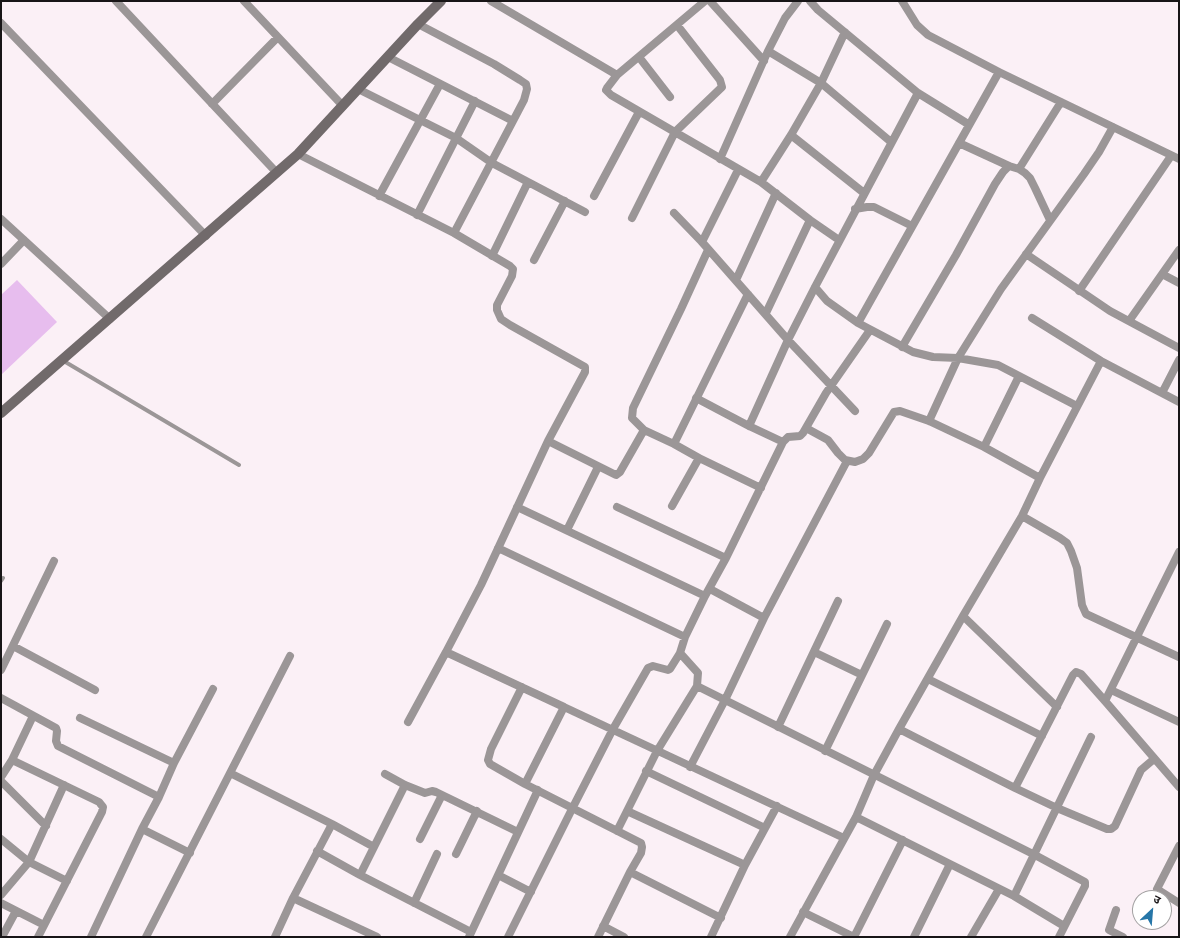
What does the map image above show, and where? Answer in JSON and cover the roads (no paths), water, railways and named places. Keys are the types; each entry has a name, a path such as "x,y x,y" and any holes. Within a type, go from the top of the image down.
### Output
{"street":[{"path":"116,1 277,173"},
{"path":"244,1 343,106"},
{"path":"1,413 206,236 298,154 441,1"},
{"path":"491,1 617,75"},
{"path":"705,1 617,75 606,90 610,95 761,182 810,220 839,240"},
{"path":"710,1 764,61"},
{"path":"720,159 768,51 785,18 798,1"},
{"path":"810,1 818,10 918,93 968,124"},
{"path":"902,1 917,25 925,33 999,72 1179,159"},
{"path":"1,23 206,236"},
{"path":"418,24 494,64 526,84 527,89 514,121 454,233"},
{"path":"632,218 675,132 722,87 720,80 678,25"},
{"path":"761,182 791,135 821,83 845,32"},
{"path":"212,104 278,37"},
{"path":"768,51 821,83 891,142"},
{"path":"388,57 514,121"},
{"path":"639,57 670,97"},
{"path":"858,323 968,124 999,72"},
{"path":"379,196 440,84"},
{"path":"358,89 456,138 492,163 585,212"},
{"path":"749,426 788,340 855,209 918,93"},
{"path":"417,215 475,101"},
{"path":"1019,169 1061,102"},
{"path":"594,196 639,112"},
{"path":"929,421 958,358 1001,289 1099,152 1113,127"},
{"path":"791,135 864,193"},
{"path":"959,142 1009,166 1019,169 1030,178 1050,220"},
{"path":"298,154 454,233 510,266 513,272 510,281 497,305 497,310 501,319 586,368 548,441 482,585 408,722"},
{"path":"1079,291 1171,156"},
{"path":"902,347 956,255 995,184 1009,166"},
{"path":"702,242 738,170"},
{"path":"492,256 528,182"},
{"path":"736,280 776,193"},
{"path":"534,260 565,201"},
{"path":"855,209 867,206 874,207 912,226"},
{"path":"674,213 766,313 788,340 855,411"},
{"path":"1,219 110,318"},
{"path":"766,313 810,220"},
{"path":"1,264 24,240"},
{"path":"708,250 633,408 632,418 644,430 761,488"},
{"path":"1129,321 1179,250"},
{"path":"1026,254 1079,291 1129,321 1179,348"},
{"path":"1162,274 1179,283"},
{"path":"815,287 827,301 858,323 913,352 932,357 958,358 998,366 1077,406"},
{"path":"674,444 748,294"},
{"path":"1032,318 1100,361 1179,402"},
{"path":"508,937 613,729 648,668 653,666 669,670 680,652 685,637 783,442 788,437 802,435 831,386 870,330"},
{"path":"1162,393 1179,360"},
{"path":"790,937 856,817 874,775 899,729 1022,516 1100,361"},
{"path":"984,447 1019,376"},
{"path":"696,398 783,442"},
{"path":"806,428 828,440 838,453 847,461 855,462 863,459 894,412 900,411 929,421 984,447 1040,478"},
{"path":"548,441 613,474 619,474 644,430"},
{"path":"672,506 699,458"},
{"path":"690,767 725,700 764,618 847,461"},
{"path":"567,530 598,467"},
{"path":"517,507 764,618"},
{"path":"617,507 726,558"},
{"path":"1022,516 1067,543 1077,568 1082,605 1086,614 1179,657"},
{"path":"498,548 685,637"},
{"path":"1106,700 1136,636 1179,552"},
{"path":"1,670 54,561"},
{"path":"778,727 838,601"},
{"path":"963,616 1057,707"},
{"path":"825,751 887,624"},
{"path":"13,646 95,690"},
{"path":"446,652 844,838"},
{"path":"617,831 657,751 697,686 698,673 680,652"},
{"path":"814,652 862,676"},
{"path":"146,937 290,656"},
{"path":"1015,788 1073,675 1076,672 1081,674 1106,700 1178,786"},
{"path":"928,679 1042,736"},
{"path":"697,686 1085,882 1085,886 1059,937"},
{"path":"522,688 491,749 488,760 490,764 572,809 641,843 641,853 598,937"},
{"path":"91,937 174,763 213,689"},
{"path":"1111,690 1179,722"},
{"path":"1,698 56,728 56,741 58,746 159,796"},
{"path":"525,784 564,707"},
{"path":"1,777 12,760 33,716"},
{"path":"80,718 174,763"},
{"path":"899,729 1015,788 1102,828 1111,829 1115,826 1141,770 1154,759"},
{"path":"1014,896 1091,737"},
{"path":"12,760 99,802 103,807 102,812 38,937"},
{"path":"646,771 765,828"},
{"path":"230,773 374,846"},
{"path":"385,774 405,785 425,793 434,791 518,832"},
{"path":"1,781 46,826"},
{"path":"1,895 29,862 64,785"},
{"path":"360,875 405,785"},
{"path":"317,851 470,934 538,790"},
{"path":"420,839 442,795"},
{"path":"711,937 745,865 777,806"},
{"path":"456,854 477,811"},
{"path":"627,811 745,865"},
{"path":"856,817 1014,896 1064,926"},
{"path":"275,937 293,898 332,824"},
{"path":"142,829 190,853"},
{"path":"803,912 854,937 903,840"},
{"path":"2,843 29,862 67,881"},
{"path":"1179,846 1157,889 1179,903"},
{"path":"414,903 437,854"},
{"path":"914,937 950,864"},
{"path":"630,872 721,918"},
{"path":"498,875 531,892"},
{"path":"971,937 999,889"},
{"path":"293,898 377,937"},
{"path":"1,903 44,925"},
{"path":"1116,910 1109,930 1123,937"},
{"path":"2,937 16,911"},
{"path":"603,926 624,937"}],"lane":[{"path":"62,360 239,465"}]}
